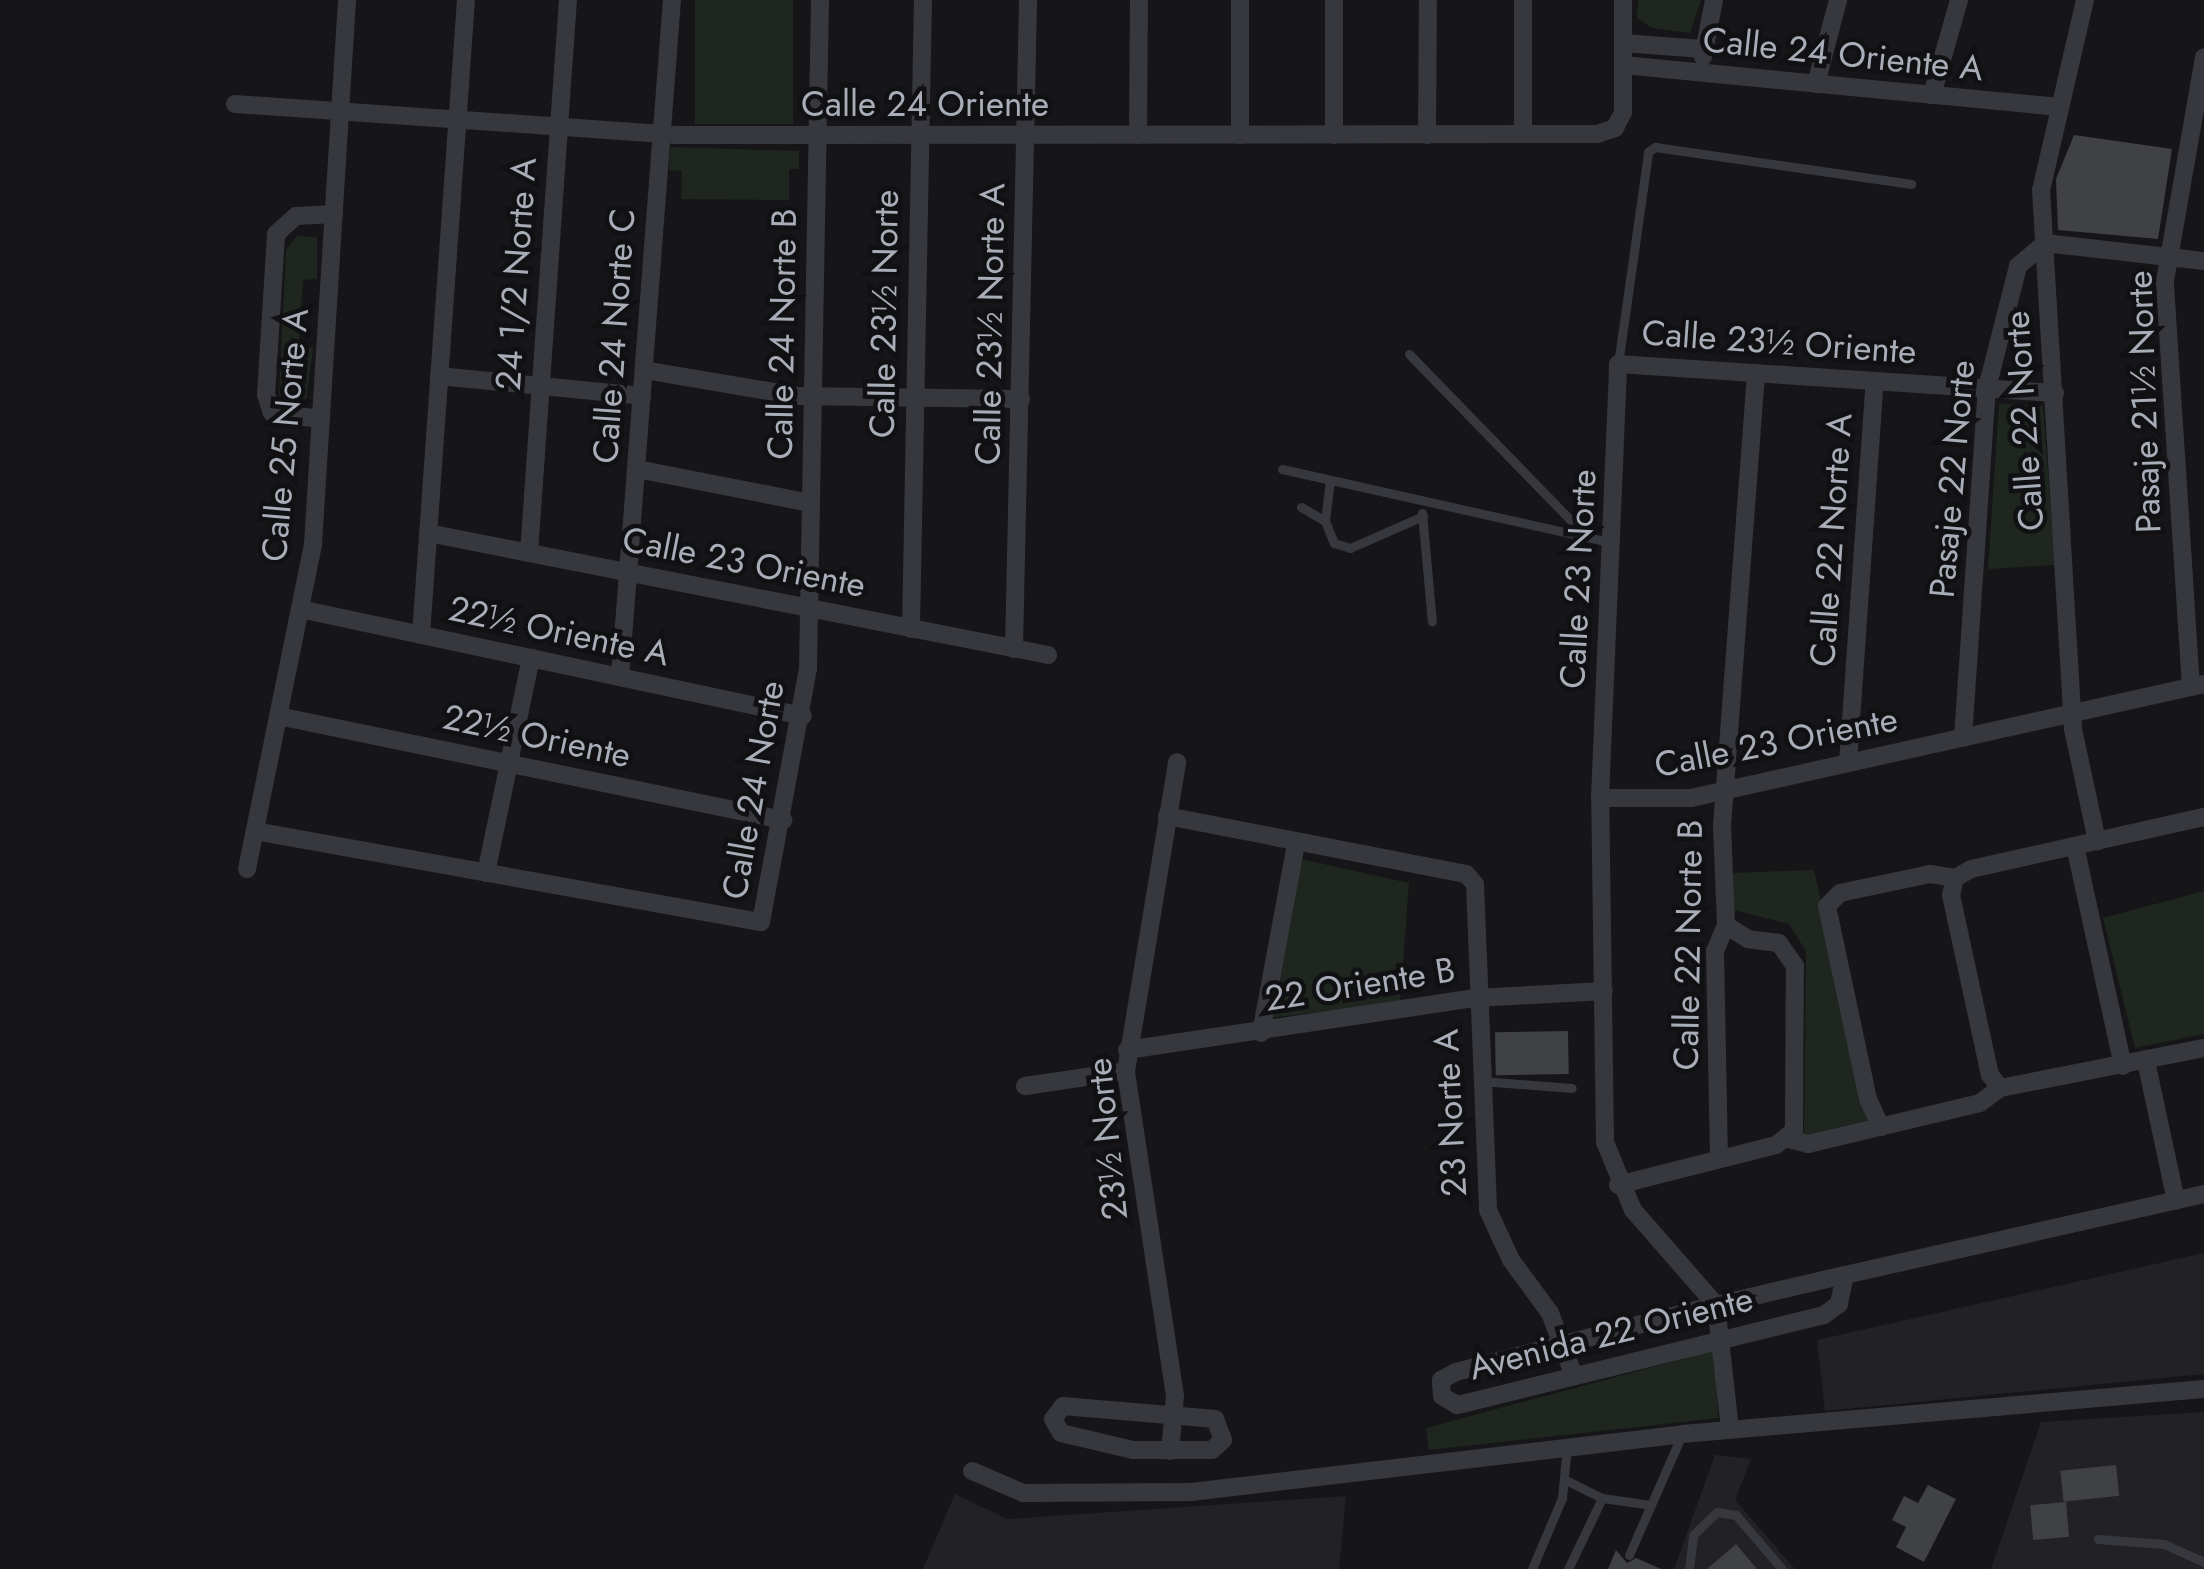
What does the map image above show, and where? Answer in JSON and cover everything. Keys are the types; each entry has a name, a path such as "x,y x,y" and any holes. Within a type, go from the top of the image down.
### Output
{"street":[{"name":"Calle 25 Norte A","path":"246,869 314,544 347,0"},
{"path":"421,635 466,0"},
{"name":"24 1/2 Norte A","path":"529,553 568,0"},
{"name":"Calle 24 Norte C","path":"620,677 672,0"},
{"name":"Calle 24 Norte B","path":"808,668 820,0"},
{"name":"Calle 23½ Norte","path":"911,628 922,0"},
{"name":"Calle 23½ Norte A","path":"1014,649 1028,0"},
{"path":"1138,135 1139,0"},
{"path":"1240,0 1240,136"},
{"path":"1334,0 1334,135"},
{"path":"1427,134 1428,0"},
{"path":"1523,0 1523,134"},
{"path":"1622,65 1623,0"},
{"path":"1702,73 1714,0"},
{"path":"1816,84 1838,0"},
{"path":"1932,95 1958,0"},
{"name":"Calle 22 Norte","path":"2086,0 2041,179 2073,713 2097,841"},
{"name":"Calle 24 Oriente A","path":"1623,43 1703,49"},
{"name":"Pasaje 21½ Norte","path":"2197,686 2165,282 2204,57"},
{"name":"Calle 24 Oriente","path":"235,104 662,134 818,138 1597,134 1615,128 1623,112 1622,65"},
{"name":"Calle 24 Oriente A","path":"1622,65 2057,108"},
{"path":"321,420 272,413 266,394 276,234 296,216 334,214"},
{"path":"2045,244 2204,262"},
{"name":"Pasaje 22 Norte","path":"1963,738 1987,388 2018,266 2045,244"},
{"name":"Calle 23½ Oriente","path":"1618,364 2055,393"},
{"name":"Calle 23 Norte","path":"1600,798 1615,544 1618,364"},
{"path":"644,370 813,397 1020,399"},
{"name":"Calle 22 Norte B","path":"1719,1159 1716,950 1726,925 1722,826 1728,790 1756,373"},
{"path":"439,376 642,396"},
{"name":"Calle 22 Norte A","path":"1848,763 1875,381"},
{"path":"637,470 811,502"},
{"name":"Calle 23 Oriente","path":"428,532 1048,656"},
{"name":"22½ Oriente A","path":"300,610 803,716"},
{"path":"254,831 486,873 531,658"},
{"name":"Calle 24 Norte","path":"486,873 761,922 803,716 808,668"},
{"name":"Calle 23 Oriente","path":"1600,798 1658,802 1728,790 2197,686"},
{"name":"22½ Oriente","path":"278,716 783,820"},
{"name":"23½ Norte","path":"1170,1450 1174,1420 1126,1071 1176,762"},
{"path":"1600,798 1605,1142 1618,1185 1645,1227 1716,1305 1724,1337 1730,1429"},
{"path":"1167,816 1296,844 1261,1034"},
{"path":"2000,1088 1990,1075 1951,895 1956,878 1971,868 2204,817"},
{"name":"23 Norte A","path":"1296,844 1466,874 1474,884 1478,1077 1488,1210 1566,1344 1574,1376"},
{"path":"2074,846 2122,1066"},
{"path":"1881,1126 1868,1099 1830,900 1930,874 1956,878"},
{"path":"1726,925 1748,940 1779,943 1795,966 1794,1130 1788,1138"},
{"name":"22 Oriente B","path":"1127,1050 1261,1034 1477,998 1604,990"},
{"path":"1618,1185 1788,1138 1808,1144 1980,1103 2000,1088 2204,1048"},
{"path":"2146,1061 2176,1200"},
{"path":"1025,1086 1126,1071"},
{"name":"Avenida 22 Oriente","path":"1845,1275 1839,1304 1824,1316 1724,1337 1457,1405 1442,1396 1448,1374 1716,1305 1845,1275 2204,1194"},
{"path":"972,1471 1023,1493 1190,1492 1730,1429 2204,1388"},
{"path":"1063,1406 1074,1406 1174,1420 1215,1420 1223,1440 1212,1450 1133,1450 1062,1433 1053,1419 1063,1406"}],"lane":[{"path":"1618,364 1648,152 1654,147 1911,184"},
{"path":"1409,354 1588,538"},
{"path":"1282,469 1615,544"},
{"path":"1330,480 1325,522 1334,543 1350,548 1422,516"},
{"path":"1421,500 1432,622"},
{"path":"1301,506 1325,522"},
{"path":"1478,1077 1572,1088"},
{"path":"1629,1555 1682,1434"},
{"path":"1532,1569 1566,1480 1567,1446"},
{"path":"1566,1480 1602,1498 1651,1505"},
{"path":"1568,1569 1602,1498"},
{"path":"1689,1569 1693,1535 1716,1512 1736,1515 1782,1569"},
{"path":"2098,1539 2164,1544 2204,1562"}],"shaded area":[{"path":"695,0 793,0 793,124 695,124"},
{"path":"1638,0 1701,0 1690,33 1652,28 1637,18"},
{"path":"670,147 799,151 799,169 789,169 789,200 681,199 682,171 669,170"},
{"path":"297,236 317,237 317,279 303,280 299,346 313,348 306,401 279,395 286,250"},
{"path":"1999,404 2043,406 2055,565 1988,569"},
{"path":"1301,859 1409,883 1400,1003 1268,1018"},
{"path":"1814,870 1868,1120 1804,1136 1806,951 1789,924 1730,909 1732,873"},
{"path":"2204,891 2204,1034 2135,1048 2103,918"},
{"path":"2204,1253 2204,1374 1825,1411 1817,1340"},
{"path":"1716,1350 1718,1418 1429,1450 1426,1428"},
{"path":"2204,1412 2204,1569 1991,1569 2041,1422"},
{"path":"1715,1455 1751,1459 1735,1500 1795,1569 1674,1569"},
{"path":"955,1494 1007,1519 1346,1496 1339,1569 923,1569"}],"building":[{"path":"2074,135 2172,149 2158,239 2058,230 2056,179"},
{"path":"1568,1031 1569,1074 1496,1075 1495,1032"},
{"path":"2116,1465 2119,1496 2064,1502 2060,1471"},
{"path":"1928,1485 1956,1499 1924,1562 1896,1547 1906,1527 1892,1520 1904,1496 1918,1503"},
{"path":"2066,1502 2069,1537 2033,1540 2030,1505"},
{"path":"1736,1544 1757,1569 1707,1569"},
{"path":"1616,1550 1627,1563 1636,1558 1661,1569 1608,1569"}]}
